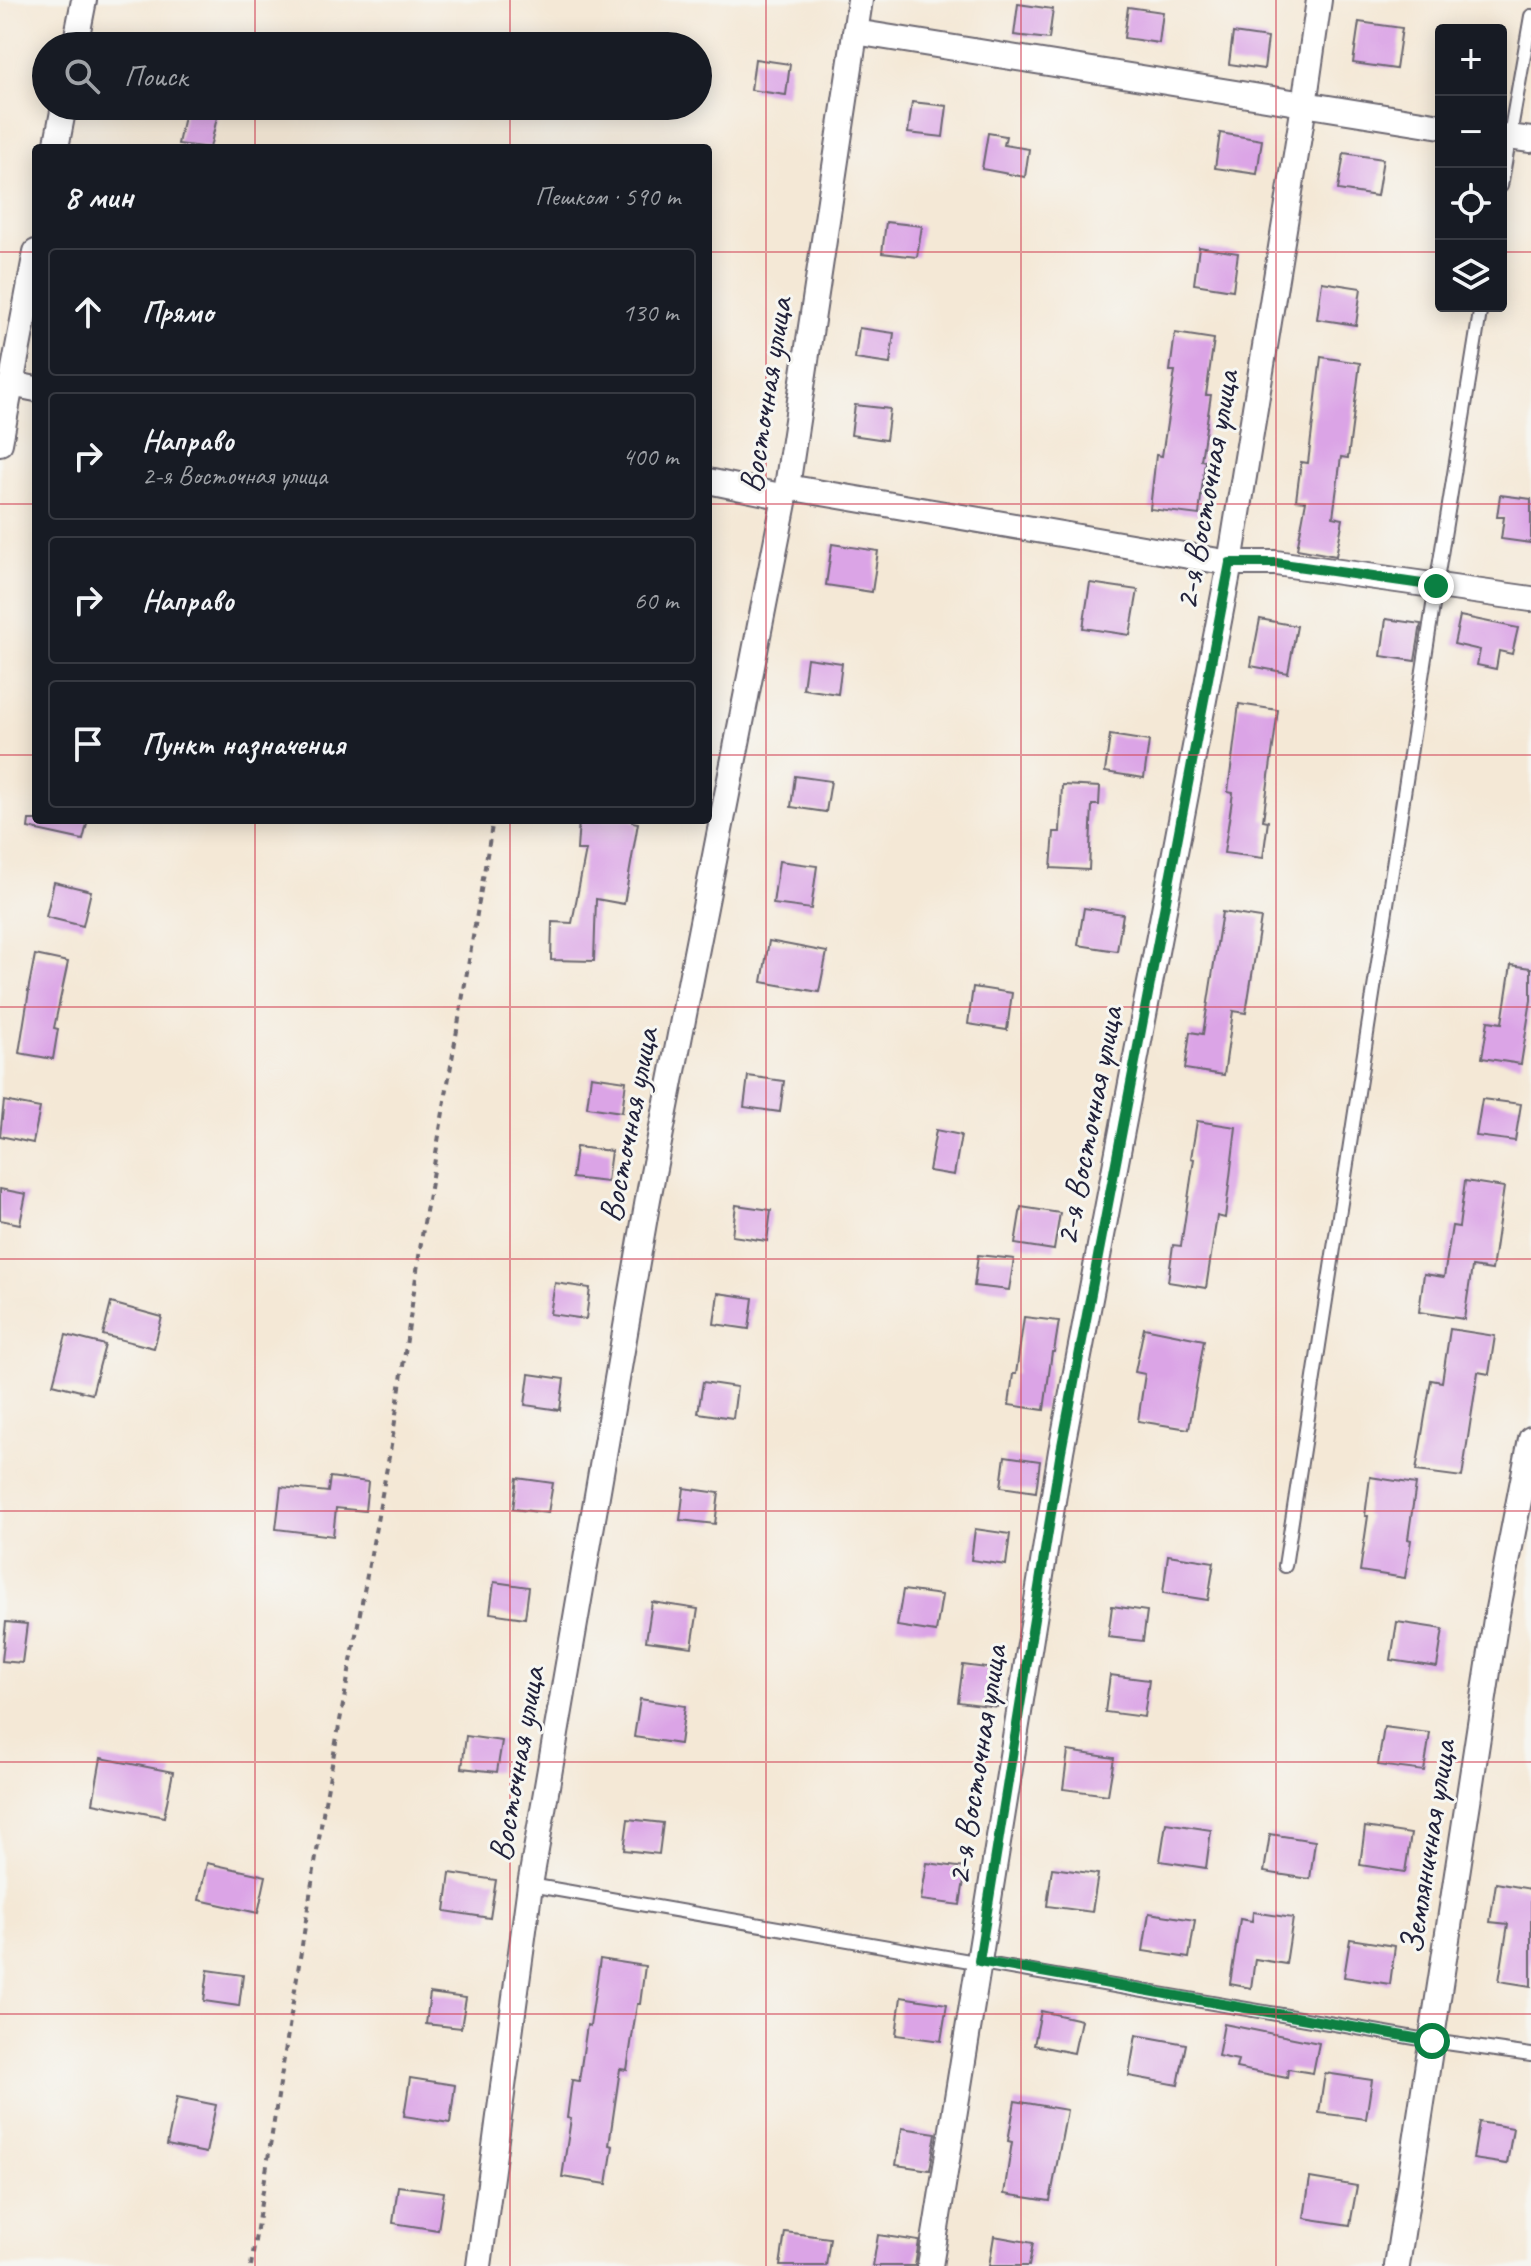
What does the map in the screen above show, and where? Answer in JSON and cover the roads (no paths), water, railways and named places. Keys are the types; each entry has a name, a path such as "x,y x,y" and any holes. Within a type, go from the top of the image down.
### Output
{"street":[{"path":"78,32 84,0"},
{"name":"Восточная улица","path":"479,2266 530,1885 648,1199 786,492 860,0"},
{"name":"2-я Восточная улица","path":"930,2266 1061,1451 1230,563 1319,0"},
{"path":"855,32 1435,125"},
{"path":"57,144 61,120"},
{"path":"0,443 32,273"},
{"path":"11,384 32,388"},
{"path":"712,482 1230,563 1276,563 1531,599"},
{"name":"Земляничная улица","path":"1397,2266 1496,1619 1531,1439"}],"lane":[{"path":"1506,168 1514,138 1531,16"},
{"path":"1285,1566 1480,312"},
{"path":"530,1885 1432,2041 1531,2055"}]}
